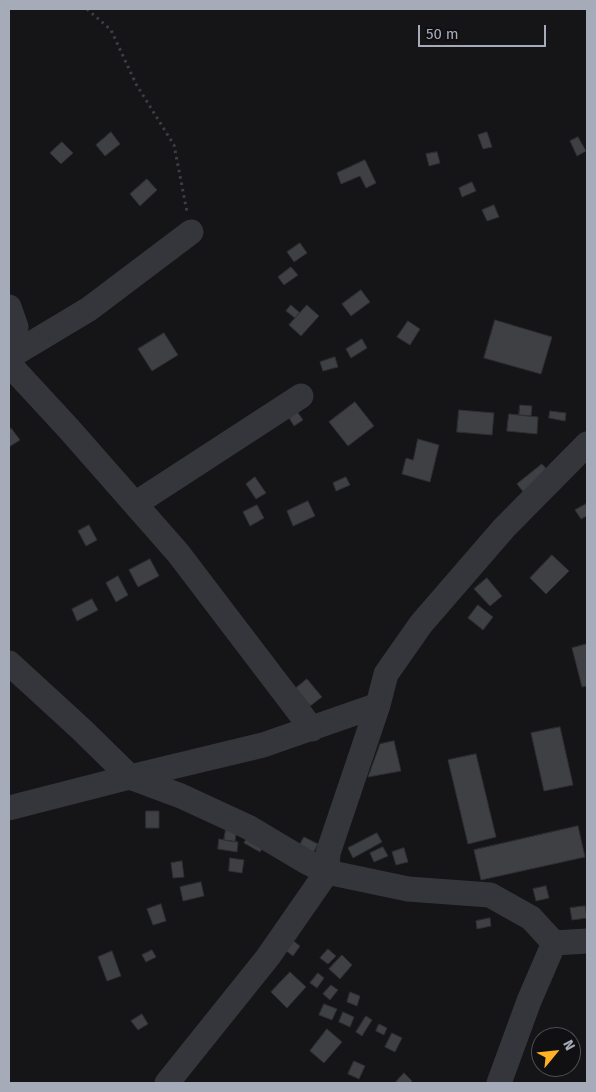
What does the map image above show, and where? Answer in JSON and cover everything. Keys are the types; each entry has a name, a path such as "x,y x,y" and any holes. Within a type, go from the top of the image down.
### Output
{"street":[{"path":"9,357 89,309 191,232"},
{"path":"9,307 16,327 9,348"},
{"path":"9,364 178,553 312,728"},
{"path":"135,504 302,396"},
{"path":"167,1083 268,957 327,872 328,853 378,705 386,674 421,624 504,528 587,444"},
{"path":"9,662 130,777 181,796 248,827 327,872 408,889 490,894 531,918 554,943"},
{"path":"9,808 264,745 378,705"},
{"path":"554,943 587,941"},
{"path":"499,1083 529,1001 554,943"}],"path":[{"path":"87,9 111,30 136,84 174,145 191,232"}],"building":[{"path":"111,132 120,144 105,156 96,145"},
{"path":"487,132 492,147 483,149 478,135"},
{"path":"578,137 586,151 577,156 570,141"},
{"path":"62,142 73,153 61,164 50,153"},
{"path":"437,152 440,163 429,166 426,154"},
{"path":"365,160 376,183 366,188 360,176 341,184 337,173"},
{"path":"147,179 157,190 140,206 130,194"},
{"path":"472,182 476,191 462,197 459,188"},
{"path":"494,205 499,217 487,221 482,210"},
{"path":"300,243 307,253 294,262 287,252"},
{"path":"291,267 298,275 284,285 278,277"},
{"path":"361,290 370,302 351,316 342,304"},
{"path":"291,305 300,313 295,318 286,311"},
{"path":"307,305 319,316 301,336 289,325"},
{"path":"495,320 552,337 541,374 484,358"},
{"path":"408,321 420,329 410,345 397,337"},
{"path":"164,333 178,355 152,371 138,349"},
{"path":"362,339 367,348 351,358 346,349"},
{"path":"335,357 338,367 323,371 320,362"},
{"path":"355,402 374,426 348,446 329,422"},
{"path":"520,405 532,406 531,416 519,415"},
{"path":"296,410 303,420 294,426 288,416"},
{"path":"459,410 494,413 492,435 457,432"},
{"path":"550,411 566,413 565,421 549,418"},
{"path":"509,414 538,417 537,434 507,431"},
{"path":"11,428 20,440 9,447 9,430"},
{"path":"418,439 439,445 430,482 402,474 406,458 413,460"},
{"path":"542,464 550,473 525,494 517,484"},
{"path":"255,477 266,493 256,499 246,484"},
{"path":"346,477 350,485 336,491 333,483"},
{"path":"308,501 315,516 293,526 287,511"},
{"path":"586,504 587,516 581,519 575,510"},
{"path":"257,505 264,518 250,526 243,512"},
{"path":"89,525 97,540 86,546 78,531"},
{"path":"552,555 569,571 546,594 530,578"},
{"path":"150,559 159,576 138,587 129,570"},
{"path":"118,576 128,595 116,602 106,583"},
{"path":"487,578 502,596 490,606 474,589"},
{"path":"92,599 98,610 77,621 72,609"},
{"path":"478,605 493,617 483,630 468,618"},
{"path":"587,644 587,686 582,687 572,648"},
{"path":"307,679 322,697 310,706 296,688"},
{"path":"560,727 573,785 544,791 531,733"},
{"path":"394,741 401,771 368,777 380,744"},
{"path":"476,754 496,837 468,844 448,760"},
{"path":"146,811 159,811 159,828 146,828"},
{"path":"578,826 585,857 481,880 474,850"},
{"path":"226,829 236,831 235,842 224,840"},
{"path":"377,833 382,842 353,858 348,848"},
{"path":"249,835 265,843 260,852 244,843"},
{"path":"304,837 318,844 311,857 297,850"},
{"path":"219,839 238,842 237,852 218,849"},
{"path":"383,847 388,856 374,862 370,853"},
{"path":"404,848 408,862 396,865 392,852"},
{"path":"230,858 244,860 242,873 229,871"},
{"path":"182,861 184,877 173,878 171,863"},
{"path":"201,882 204,896 183,901 180,887"},
{"path":"546,886 549,898 536,901 533,889"},
{"path":"161,904 166,921 153,925 147,909"},
{"path":"585,906 587,918 572,920 570,908"},
{"path":"490,918 491,926 477,929 476,921"},
{"path":"292,940 300,946 293,956 285,950"},
{"path":"328,949 336,956 328,964 320,958"},
{"path":"152,950 156,957 146,962 142,955"},
{"path":"112,951 121,976 107,981 98,957"},
{"path":"342,955 352,965 340,979 329,969"},
{"path":"290,972 306,987 287,1008 271,992"},
{"path":"318,973 324,978 317,988 310,983"},
{"path":"331,985 338,990 330,1000 323,994"},
{"path":"350,992 360,996 357,1006 347,1002"},
{"path":"324,1004 337,1009 332,1020 319,1015"},
{"path":"343,1012 354,1017 350,1027 339,1022"},
{"path":"142,1014 148,1024 138,1030 131,1021"},
{"path":"366,1016 372,1020 362,1036 356,1032"},
{"path":"379,1024 387,1028 384,1035 376,1031"},
{"path":"327,1029 342,1042 324,1063 310,1051"},
{"path":"392,1033 402,1038 395,1052 385,1047"},
{"path":"354,1061 365,1066 359,1079 348,1074"},
{"path":"404,1073 412,1081 410,1083 395,1083"}]}
